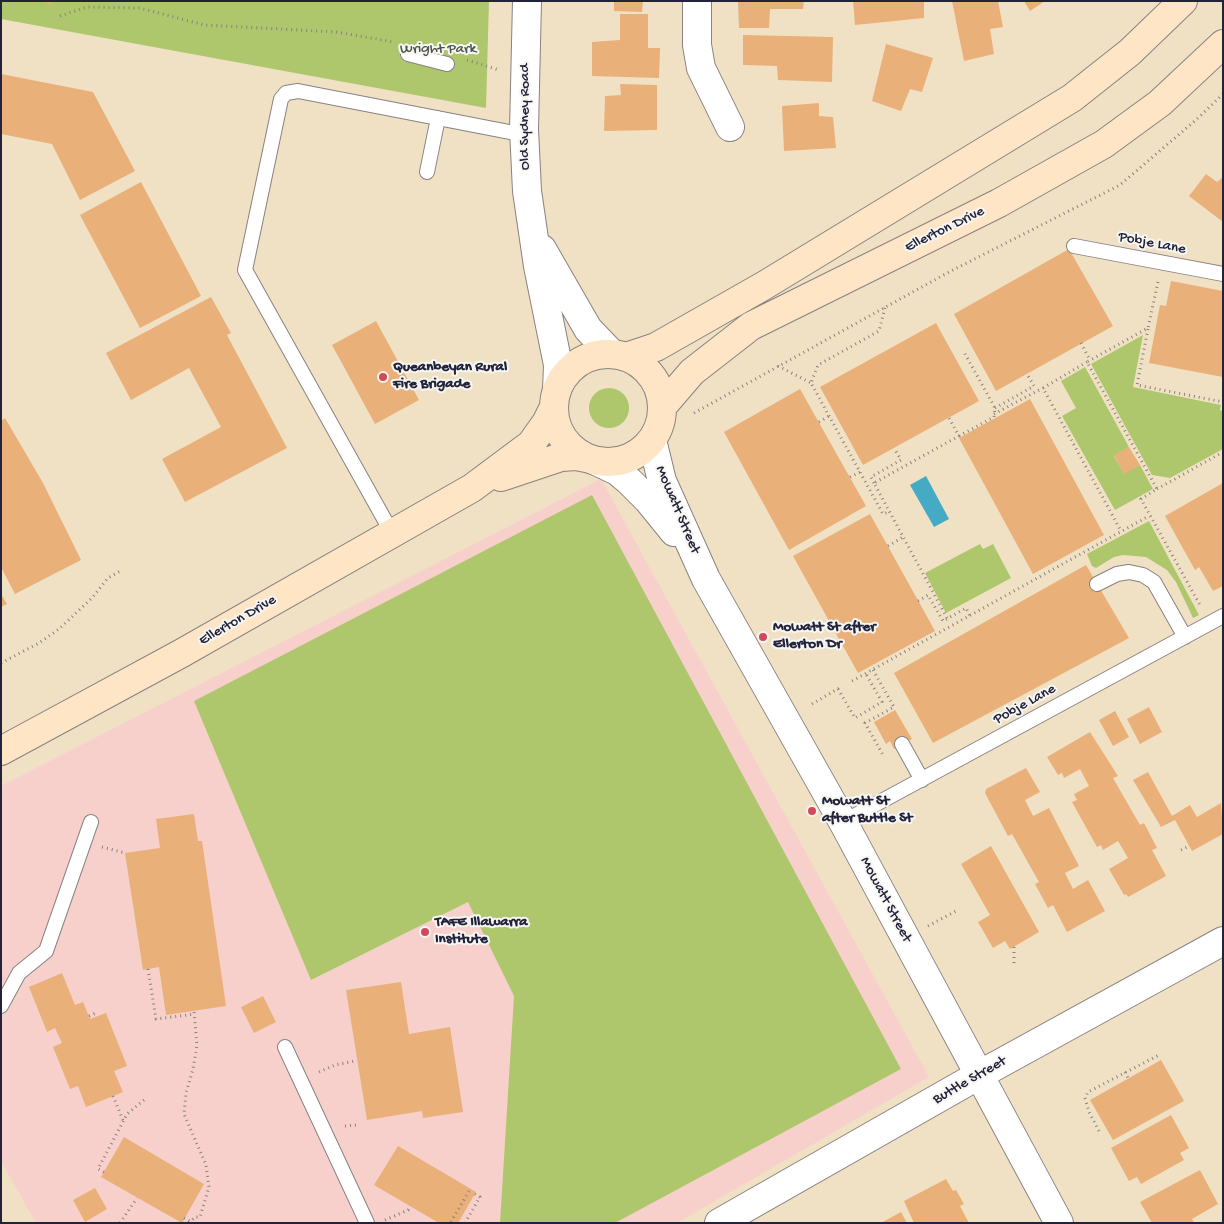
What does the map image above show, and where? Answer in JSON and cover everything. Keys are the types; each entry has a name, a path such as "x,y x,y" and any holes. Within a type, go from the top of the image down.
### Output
{"main road":[{"path":"619,355 640,364 652,376 659,391 662,408 660,424 652,440 641,451 627,459 612,462 591,460 572,450 562,438 556,423 555,398 563,377 579,363 598,355 619,355 656,347 765,285 1072,98 1130,52 1184,1"},
{"name":"Ellerton Drive","path":"662,408 692,372 751,326 1000,203 1096,149 1160,103 1223,44"},
{"name":"Ellerton Drive","path":"1,751 182,653 472,488 531,444 543,429 555,398"},
{"name":"Ellerton Drive","path":"472,488 551,459 567,456 591,460"}],"street":[{"name":"Old Sydney Road","path":"527,1 525,135 527,191 543,293 557,358 555,398"},
{"path":"697,1 698,45 701,68 730,127"},
{"name":"Old Sydney Road","path":"533,232 588,329 619,355"},
{"name":"Mowatt Street","path":"652,440 662,481 706,579 843,822 1059,1223"},
{"name":"Mowatt Street","path":"591,460 617,471 648,500 706,579"},
{"name":"Buttle Street","path":"719,1223 979,1075 1223,941"}],"lane":[{"path":"408,54 453,61"},
{"path":"392,534 245,270 280,103 286,93 298,91 525,135"},
{"path":"427,172 438,118"},
{"name":"Pobje Lane","path":"1074,246 1223,274"},
{"path":"1097,584 1116,574 1129,572 1143,575 1154,582 1185,637"},
{"name":"Pobje Lane","path":"843,822 1217,620"},
{"path":"902,744 922,780"},
{"path":"1,1006 20,973 46,951 91,822"},
{"path":"285,1047 367,1223"}],"path":[{"path":"60,16 87,8 140,8 204,25 337,32 397,42"},
{"path":"453,61 526,78"},
{"path":"689,417 777,366 886,307 1074,207 1120,185 1197,119 1223,94"},
{"path":"1154,298 1137,386 1223,402"},
{"path":"811,383 818,365 878,331 886,307"},
{"path":"994,414 1148,328"},
{"path":"1081,343 1158,489"},
{"path":"874,483 994,417 994,408 964,352"},
{"path":"777,366 811,383 883,514 889,512"},
{"path":"994,408 1034,386 1027,374"},
{"path":"1043,388 1121,531"},
{"path":"819,422 829,416"},
{"path":"949,418 959,436"},
{"path":"894,448 901,460 871,477 948,618"},
{"path":"1217,620 1149,516 1140,498 1223,452"},
{"path":"850,477 860,472"},
{"path":"852,681 1149,516"},
{"path":"888,546 903,537"},
{"path":"1,663 39,643 58,629 92,598 108,578 122,570"},
{"path":"918,601 928,595 943,621 966,608 970,616"},
{"path":"873,670 894,707 865,723 902,790"},
{"path":"812,704 840,688 855,718 882,702 866,674"},
{"path":"1181,850 1189,846"},
{"path":"1014,947 1014,963"},
{"path":"148,969 156,1019 194,1012 197,1045 186,1094 184,1114 206,1165 209,1187 200,1216 190,1222 184,1218"},
{"path":"89,1016 96,1013"},
{"path":"1099,1131 1088,1112 1085,1098 1088,1092 1159,1055"},
{"path":"322,1081 318,1072 335,1065 355,1062"},
{"path":"1125,1072 1128,1078"},
{"path":"113,1096 123,1121"},
{"path":"104,1172 98,1169 123,1121 127,1114 144,1100"},
{"path":"342,1127 357,1125"},
{"path":"451,1222 469,1191"},
{"path":"465,1223 480,1197 474,1194"},
{"path":"120,1223 137,1198"},
{"path":"378,1223 408,1210 410,1206"}],"shaded area":[{"name":"TAFE Illawarra Institute","path":"601,479 929,1077 677,1223 36,1223 1,1161 1,786"}],"green space":[{"name":"Wright Park","path":"1,1 489,1 486,108 1,19"},
{"path":"1143,335 1133,387 1221,405 1220,410 1223,411 1223,449 1170,478 1152,475 1091,364"},
{"path":"1085,367 1129,447 1114,456 1124,473 1140,465 1153,489 1115,510 1062,416 1076,408 1061,381"},
{"path":"613,388 620,391 626,397 629,408 628,416 620,425 613,428 605,428 598,425 590,416 589,404 592,397 601,389"},
{"path":"592,495 901,1069 615,1223 500,1223 514,996 468,902 311,980 194,701"},
{"path":"1149,521 1199,615 1193,618 1176,582 1167,570 1146,557 1123,555 1114,557 1096,568 1092,566 1087,554"},
{"path":"980,544 983,549 993,544 1011,578 946,613 925,573"}],"water":[{"path":"926,476 949,519 934,527 910,485"}],"building":[{"path":"39,1 53,1 52,5"},
{"path":"614,1 643,1 642,12 614,11"},
{"path":"738,1 804,1 803,9 770,9 769,28 739,28"},
{"path":"853,1 924,1 924,18 855,25"},
{"path":"952,1 998,1 1003,27 990,29 994,54 964,61"},
{"path":"1024,1 1045,1 1030,11"},
{"path":"620,14 648,14 648,48 660,48 659,78 592,76 592,42 620,40"},
{"path":"743,35 833,37 832,82 778,80 777,66 743,65"},
{"path":"886,44 933,58 922,92 910,89 901,111 872,101"},
{"path":"1,74 93,92 135,171 80,200 52,144 1,134"},
{"path":"620,84 657,85 657,130 604,131 605,96 621,95"},
{"path":"819,103 819,116 833,117 836,148 784,151 782,106"},
{"path":"1206,174 1217,182 1223,177 1223,222 1189,196"},
{"path":"141,182 201,296 140,328 80,215"},
{"path":"1069,249 1113,326 996,391 954,314"},
{"path":"1171,281 1223,291 1223,377 1149,363 1160,305 1166,306"},
{"path":"211,297 231,333 227,335 287,448 185,502 162,459 221,427 189,368 131,400 106,353"},
{"path":"376,321 419,400 375,424 332,345"},
{"path":"936,323 979,401 863,465 820,387"},
{"path":"800,389 866,506 789,550 724,432"},
{"path":"1030,399 1104,535 1033,574 959,438"},
{"path":"5,418 43,483 81,560 15,594 1,567 1,421"},
{"path":"1129,447 1140,465 1124,474 1114,455"},
{"path":"1223,483 1223,586 1213,591 1199,567 1195,570 1165,516"},
{"path":"870,514 935,631 858,673 793,556"},
{"path":"1086,565 1129,638 933,743 894,673"},
{"path":"1,594 7,604 1,607"},
{"path":"1149,707 1162,732 1140,744 1127,719"},
{"path":"895,710 912,739 894,749 890,741 886,744 874,722"},
{"path":"1115,711 1129,737 1113,746 1099,720"},
{"path":"1090,732 1118,776 1113,778 1140,825 1144,823 1157,848 1152,850 1166,876 1128,897 1126,894 1124,895 1109,869 1128,858 1118,841 1103,850 1101,845 1097,847 1072,802 1077,800 1074,794 1089,786 1080,769 1064,778 1062,773 1058,775 1047,757"},
{"path":"1026,768 1040,792 1025,800 1033,816 1049,808 1079,866 1065,873 1073,889 1088,880 1105,911 1067,932 1053,905 1048,908 1035,884 1039,882 1012,834 1008,836 985,793 986,789"},
{"path":"1148,772 1172,816 1190,805 1197,817 1221,803 1223,834 1192,851 1175,820 1161,827 1133,780"},
{"path":"194,814 198,841 202,841 226,1006 166,1015 159,967 143,970 125,853 160,848 156,819"},
{"path":"991,846 1039,932 1010,949 1005,941 993,948 978,922 990,915 961,864"},
{"path":"62,973 75,1005 83,1002 90,1019 106,1013 127,1066 114,1071 123,1092 86,1107 78,1086 70,1089 53,1047 62,1043 55,1028 47,1032 29,987"},
{"path":"401,982 409,1034 450,1027 463,1112 423,1118 422,1111 367,1120 346,990"},
{"path":"263,996 276,1022 254,1033 241,1007"},
{"path":"1161,1060 1184,1101 1113,1140 1090,1100"},
{"path":"1171,1115 1189,1148 1180,1153 1184,1160 1141,1184 1137,1177 1129,1181 1111,1148"},
{"path":"124,1137 204,1184 182,1223 101,1177"},
{"path":"398,1146 476,1192 458,1223 439,1223 374,1185"},
{"path":"1200,1170 1218,1204 1192,1219 1194,1223 1152,1223 1140,1202"},
{"path":"946,1179 953,1191 956,1190 964,1204 960,1206 969,1223 914,1223 904,1201"},
{"path":"95,1188 107,1209 85,1222 73,1200"},
{"path":"901,1212 907,1223 881,1223"}],"place":[{"name":"Queanbeyan Rural Fire Brigade","path":"383,377"},
{"name":"Mowatt St after Ellerton Dr","path":"763,637"},
{"name":"Mowatt St after Buttle St","path":"812,811"},
{"name":"TAFE Illawarra Institute","path":"425,932"}]}
